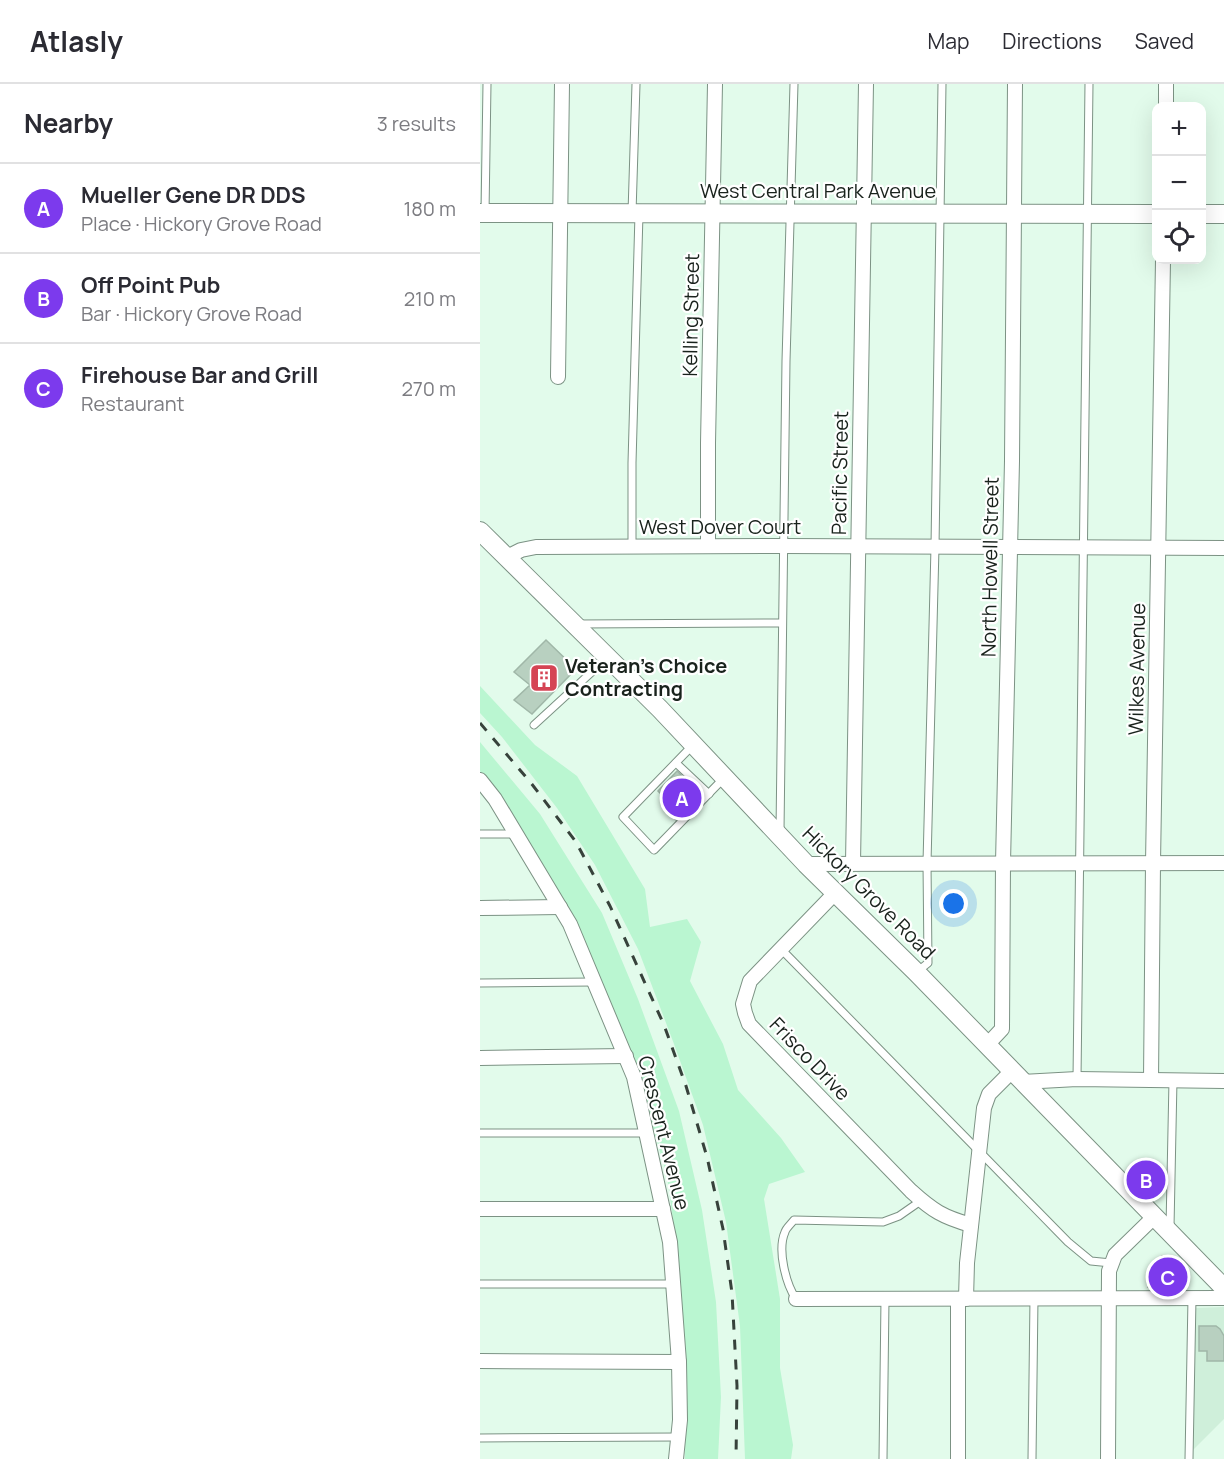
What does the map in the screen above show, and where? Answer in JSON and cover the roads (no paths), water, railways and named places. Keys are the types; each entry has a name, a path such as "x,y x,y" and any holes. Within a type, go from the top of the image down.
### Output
{"main road":[{"name":"West Central Park Avenue","path":"482,213 1152,214"},
{"path":"1206,214 1224,214"},
{"name":"Hickory Grove Road","path":"480,531 608,657 780,834 806,864 916,972 1224,1288"}],"street":[{"path":"558,377 562,84"},
{"name":"Kelling Street","path":"708,546 715,84"},
{"name":"Pacific Street","path":"853,863 866,84"},
{"name":"North Howell Street","path":"987,1045 1002,1029 1015,84"},
{"path":"1166,84 1166,102"},
{"name":"Wilkes Avenue","path":"1151,1080 1163,264"},
{"name":"West Dover Court","path":"507,557 536,547 1224,548"},
{"name":"Crescent Avenue","path":"480,780 495,799 570,924 634,1077 670,1242 679,1362 680,1420 676,1459"},
{"path":"806,864 1224,863"},
{"name":"Frisco Drive","path":"835,893 750,981 743,1004 744,1013 749,1024 922,1200 947,1218 971,1225"},
{"path":"480,908 560,908"},
{"path":"480,1058 626,1056"},
{"path":"958,1459 962,1299 984,1108 989,1094 1017,1076 1224,1081"},
{"path":"480,1209 663,1209"},
{"path":"1108,1459 1108,1299 1111,1263 1115,1255 1154,1217"},
{"path":"796,1299 1224,1298"},
{"path":"480,1361 679,1362"}],"lane":[{"path":"482,213 487,84"},
{"path":"632,547 636,84"},
{"path":"780,834 786,361 794,84"},
{"path":"916,972 928,963 927,863 935,547 942,84"},
{"path":"1077,1079 1089,84"},
{"path":"575,625 782,623"},
{"path":"534,725 608,657"},
{"path":"693,744 623,817 654,850 725,777"},
{"path":"676,763 709,794"},
{"path":"480,834 516,834"},
{"path":"780,948 1083,1255 1091,1261 1111,1263"},
{"path":"480,983 594,982"},
{"path":"1170,1233 1173,1080"},
{"path":"480,1133 646,1133"},
{"path":"796,1299 789,1288 782,1246 785,1232 794,1220 883,1222 899,1216 922,1200"},
{"path":"480,1284 674,1284"},
{"path":"1032,1459 1034,1298"},
{"path":"1189,1459 1192,1298"},
{"path":"883,1459 885,1299"},
{"path":"480,1438 678,1437"}],"railway":[{"path":"480,723 531,783 576,842 610,906 664,1025 686,1086 707,1157 723,1229 732,1293 737,1386 736,1459"}],"place":[{"name":"Veteran's Choice Contracting","path":"544,678"},
{"name":"Mueller Gene DR DDS","path":"682,798"},
{"name":"Off Point Pub","path":"1146,1180"},
{"name":"Firehouse Bar and Grill","path":"1168,1277"}]}
